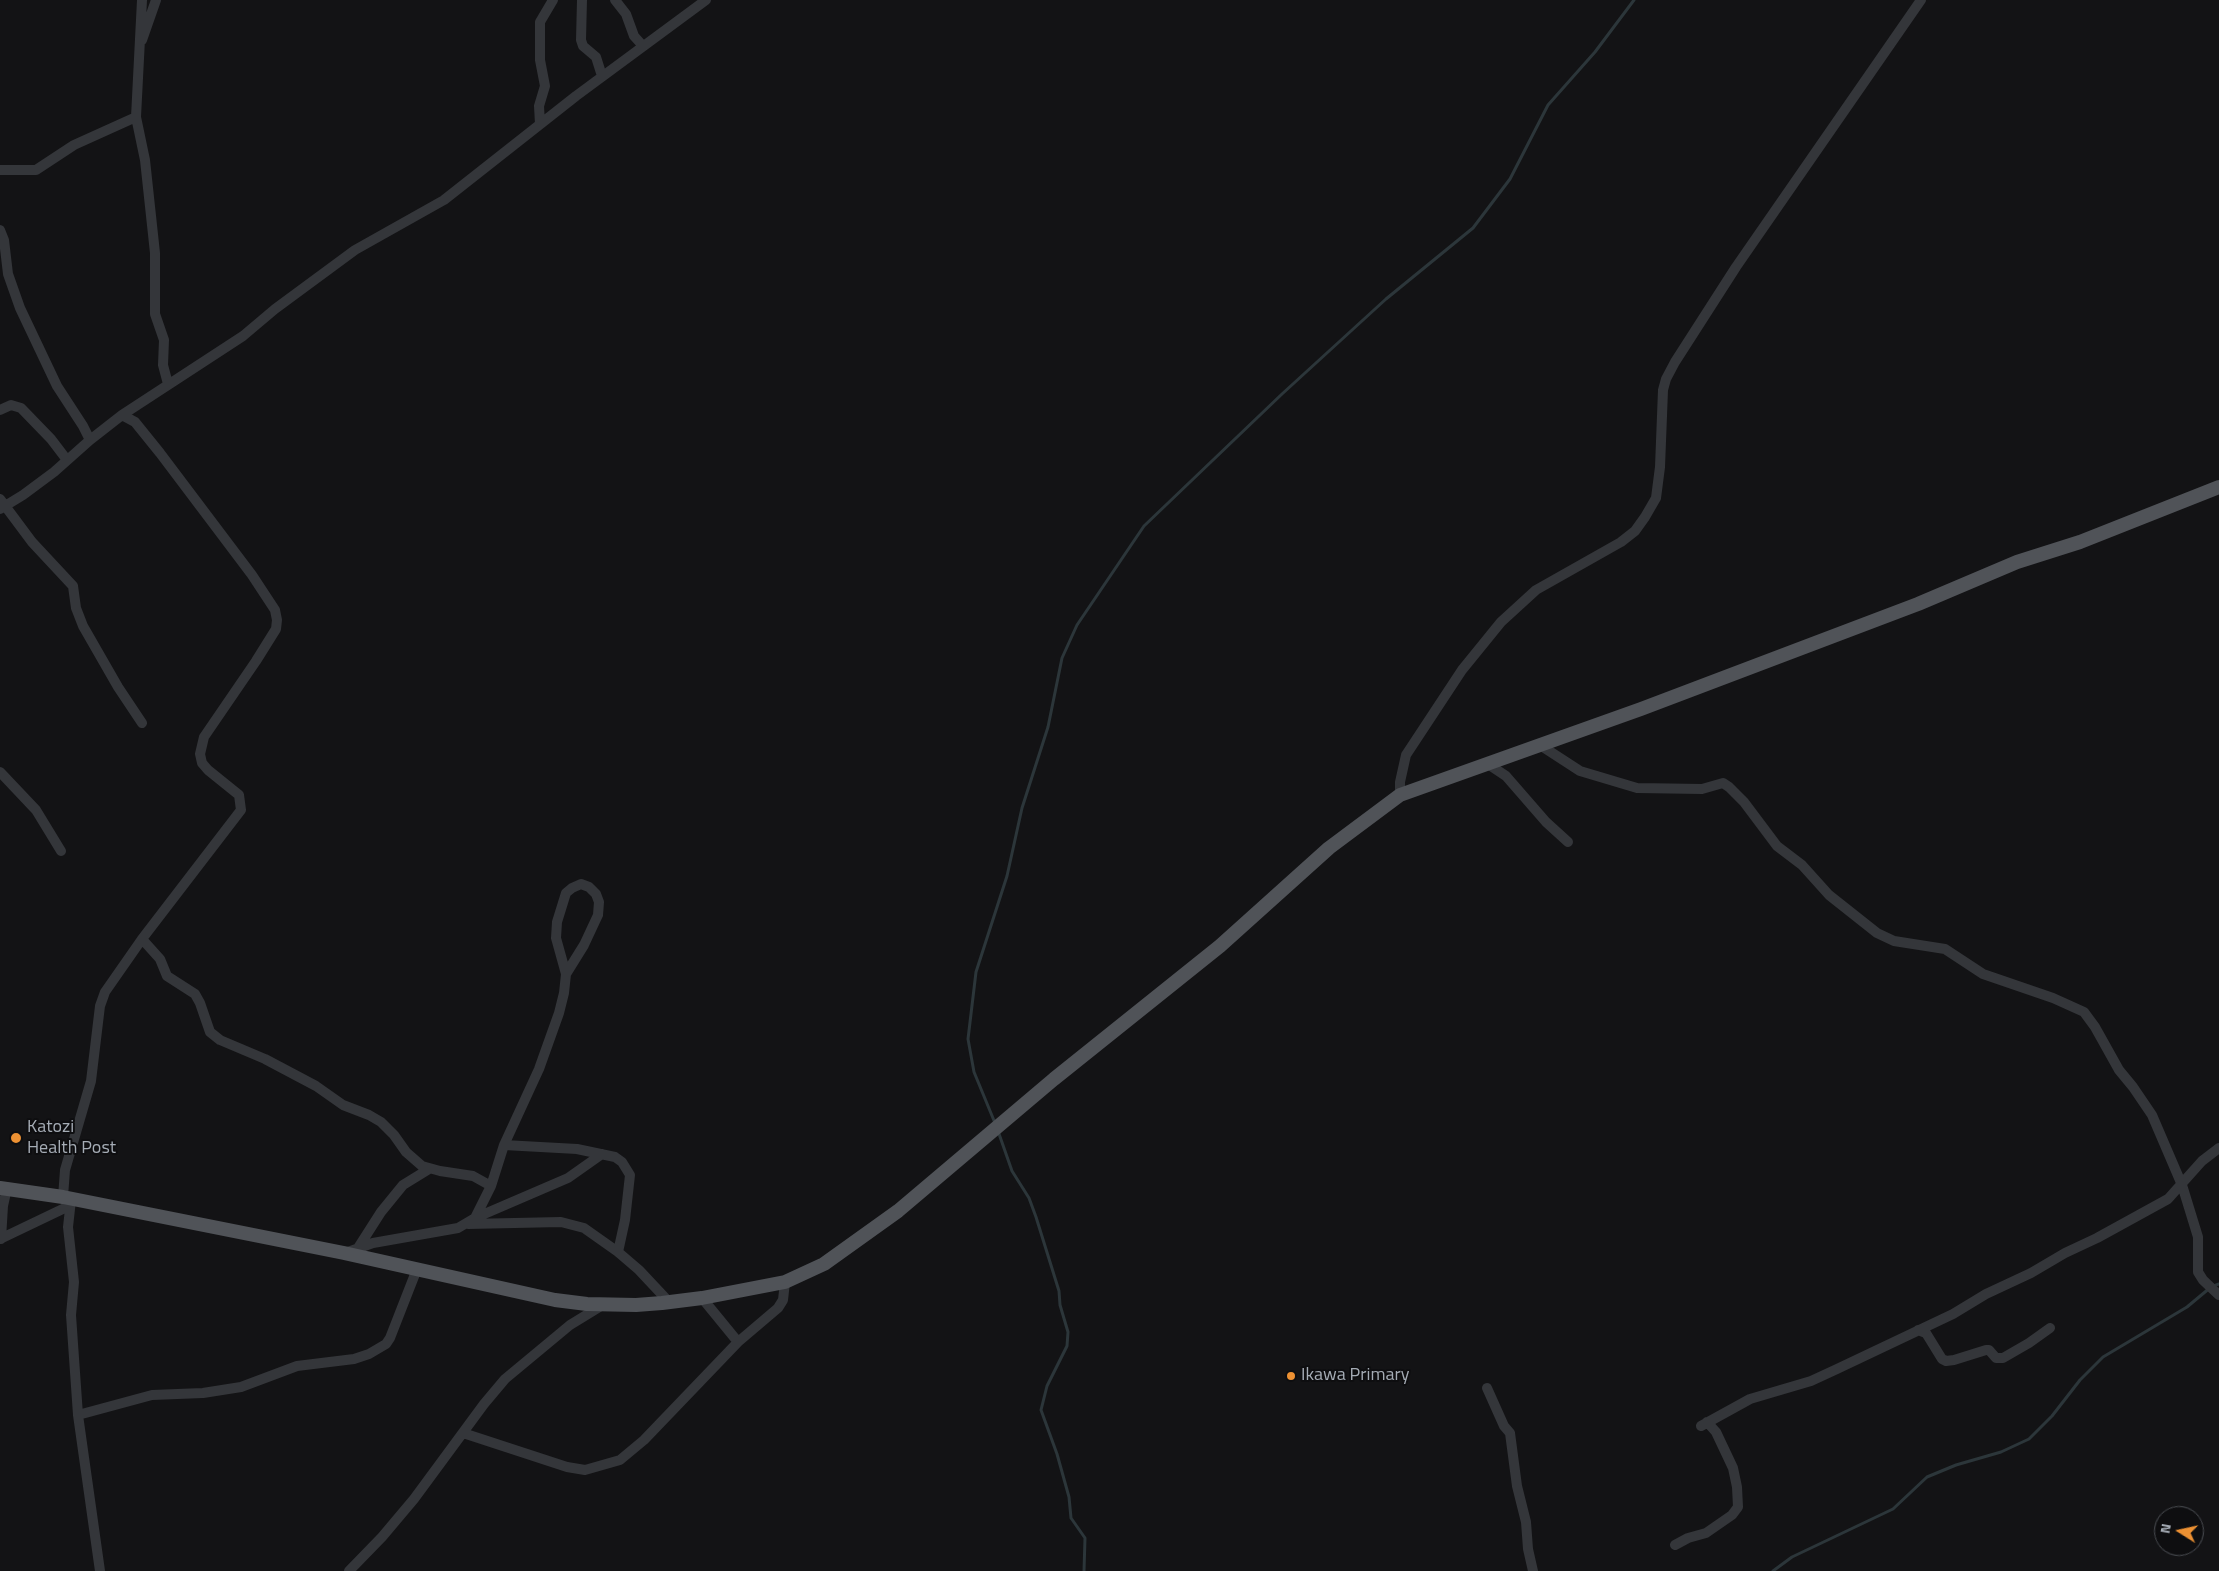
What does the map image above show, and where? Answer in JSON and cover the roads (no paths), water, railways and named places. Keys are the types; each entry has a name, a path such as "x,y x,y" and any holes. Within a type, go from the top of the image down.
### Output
{"main road":[{"path":"3,1188 344,1253 555,1300 636,1305 702,1298 785,1282 824,1264 851,1247 898,1211 1054,1079 1220,946 1329,848 1400,795 1783,655 1918,604 2017,562 2080,542 2219,487"}],"street":[{"path":"142,0 136,116 145,160 155,253 155,314 163,336 163,365 168,384"},
{"path":"139,48 156,0"},
{"path":"540,124 539,106 545,86 540,60 540,22 553,0"},
{"path":"582,0 581,40 583,46 596,57 602,76"},
{"path":"615,0 626,14 634,36 643,46"},
{"path":"142,723 118,687 83,626 76,608 73,586 32,542 2,504 67,460 122,415 243,336 275,309 355,250 444,200 602,76 706,0"},
{"path":"1400,795 1401,772 1410,749 1462,670 1501,622 1536,590 1620,542 1635,531 1645,517 1656,498 1660,467 1664,390 1666,379 1675,362 1742,259 1921,0"},
{"path":"0,170 36,170 74,145 136,116"},
{"path":"0,230 4,240 8,274 16,300 47,367 90,440"},
{"path":"0,410 11,405 21,408 67,460"},
{"path":"100,1571 78,1415 70,1316 74,1282 68,1227 65,1170 91,1081 100,1006 105,992 142,939 241,810 239,795 208,770 202,763 200,754 204,737 276,629 277,620 275,610 257,582 160,453 135,422 122,415"},
{"path":"1540,745 1580,771 1637,788 1702,789 1723,783 1729,786 1744,802 1777,846 1802,865 1829,895 1877,933 1894,941 1945,949 1958,955 1983,974 2053,998 2084,1012 2096,1027 2119,1070 2152,1116 2182,1185 2198,1237 2198,1272 2203,1280 2219,1295"},
{"path":"1488,764 1506,776 1546,822 1568,842"},
{"path":"0,772 20,791 39,814 61,851"},
{"path":"472,1221 491,1186 504,1145 542,1062 559,1013 566,974 558,946 557,922 566,894 572,888 581,884 589,887 596,894 599,902 598,915 584,945 566,974"},
{"path":"142,939 160,959 167,976 195,994 200,1003 206,1026 225,1043 265,1059 308,1082 342,1106 375,1118 394,1135 406,1152 422,1166 429,1169 473,1176 491,1186"},
{"path":"504,1145 554,1146 615,1157 622,1162 630,1174 625,1220 618,1252"},
{"path":"1675,1544 1706,1533 1732,1515 1738,1507 1737,1487 1733,1468 1716,1432 1704,1424 1750,1399 1810,1381 1918,1330 2150,1209 2168,1199 2202,1161 2219,1148"},
{"path":"344,1253 373,1243 442,1231 472,1221 568,1178 602,1154"},
{"path":"358,1248 381,1212 403,1185 429,1169"},
{"path":"0,1239 3,1188"},
{"path":"0,1239 68,1201"},
{"path":"472,1221 567,1223 584,1228 618,1252 639,1270 669,1302"},
{"path":"78,1415 160,1394 203,1393 241,1387 297,1366 354,1359 369,1354 379,1349 390,1338 417,1269"},
{"path":"463,1433 567,1467 585,1470 620,1460 644,1440 738,1342 780,1304 785,1282"},
{"path":"702,1298 738,1342"},
{"path":"349,1571 382,1537 414,1499 505,1379 570,1325 592,1309 606,1304"},
{"path":"1918,1330 1926,1333 1942,1359 1946,1361 1986,1350 1989,1350 1996,1358 2003,1358 2050,1328"},
{"path":"1487,1388 1504,1426 1510,1433 1517,1486 1526,1522 1528,1549 1533,1571"}],"waterway":[{"path":"995,1123 974,1072 968,1039 976,972 1007,876 1022,808 1048,727 1062,658 1077,625 1144,526 1282,394 1386,299 1473,228 1510,179 1548,105 1595,52 1634,0"},
{"path":"998,1131 1012,1171 1029,1198 1036,1217 1059,1291 1060,1305 1068,1332 1067,1346 1047,1386 1041,1410 1057,1454 1069,1497 1071,1518 1085,1538 1084,1571"},
{"path":"1773,1571 1792,1557 1893,1509 1927,1477 1956,1465 2001,1452 2029,1439 2052,1416 2080,1380 2103,1357 2187,1307 2211,1287 2219,1284"}],"place":[{"name":"Katozi Health Post","path":"16,1138"},
{"name":"Ikawa Primary","path":"1291,1376"}]}
